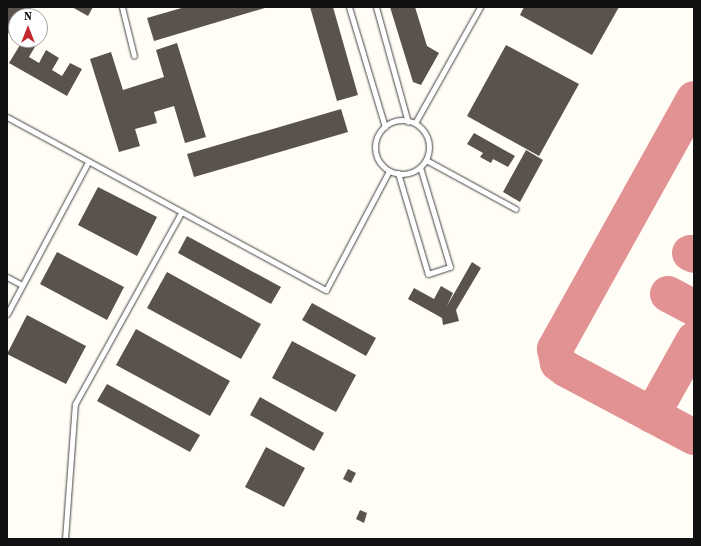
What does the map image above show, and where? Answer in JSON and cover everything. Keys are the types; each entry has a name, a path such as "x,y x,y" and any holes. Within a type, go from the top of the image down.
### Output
{"lane":[{"path":"122,7 134,56"},
{"path":"349,7 385,127"},
{"path":"376,7 408,122"},
{"path":"415,123 480,7"},
{"path":"7,117 181,213 326,290 389,172"},
{"path":"401,120 408,122 415,123 425,133 429,146 426,160 420,167 403,174 389,172 379,162 374,148 378,135 385,127 401,120"},
{"path":"426,160 516,209"},
{"path":"7,314 88,162"},
{"path":"398,173 428,274 450,267 420,167"},
{"path":"66,539 75,404 181,213"},
{"path":"7,277 22,286"}],"building":[{"path":"7,7 31,7 8,8 7,32"},
{"path":"72,7 93,7 88,16"},
{"path":"185,7 268,7 154,41 147,18"},
{"path":"310,7 333,7 358,95 337,101"},
{"path":"390,7 415,7 427,46 439,53 421,85 413,82"},
{"path":"524,7 619,7 592,55 520,15"},
{"path":"177,43 206,137 185,143 174,106 154,112 157,123 135,129 140,146 119,152 90,59 111,52 123,90 164,77 156,50"},
{"path":"506,45 579,84 539,156 467,116"},
{"path":"18,48 34,48 29,57 39,63 46,50 59,58 52,70 62,76 70,63 82,69 67,96 9,63"},
{"path":"341,109 348,132 194,177 187,154"},
{"path":"474,133 515,156 508,167 493,159 491,163 480,157 483,153 467,144"},
{"path":"526,150 543,160 520,202 503,192"},
{"path":"98,187 157,217 137,256 78,225"},
{"path":"187,236 281,287 271,304 178,253"},
{"path":"57,252 124,287 107,320 40,284"},
{"path":"472,262 481,268 456,310 459,321 443,325 442,318 408,299 414,288 434,299 441,286 453,293 447,306"},
{"path":"167,272 261,324 241,359 147,308"},
{"path":"312,303 376,338 366,356 302,320"},
{"path":"27,315 86,346 66,384 7,354"},
{"path":"136,329 230,381 210,416 116,365"},
{"path":"292,341 356,375 336,412 272,378"},
{"path":"107,384 200,435 190,452 97,401"},
{"path":"260,397 324,433 314,451 250,415"},
{"path":"266,447 305,468 284,507 245,487"},
{"path":"348,469 356,473 351,483 343,479"},
{"path":"360,510 367,513 364,523 356,519"}],"taxiway":[{"path":"694,99 555,349 558,363 566,369 694,437"},
{"path":"690,253 694,255"},
{"path":"668,294 694,308"},
{"path":"652,415 694,340"}]}
